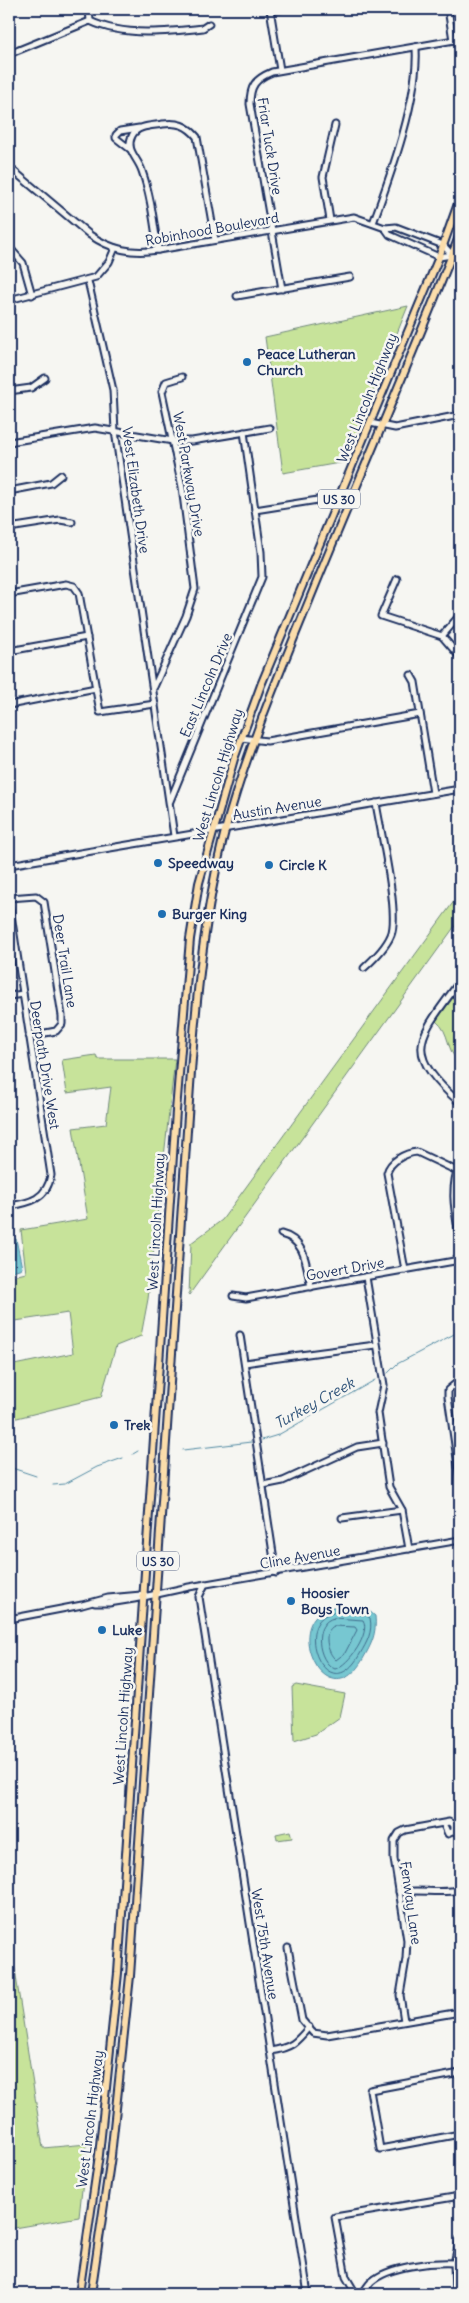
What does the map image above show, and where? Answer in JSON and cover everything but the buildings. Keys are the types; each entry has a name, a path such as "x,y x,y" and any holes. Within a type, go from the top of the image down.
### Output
{"main road":[{"name":"West Lincoln Highway","path":"79,2294 100,2145 118,1973 184,1007 190,939 199,883 241,738 261,685 439,257 460,198"},
{"name":"West Lincoln Highway","path":"92,2294 111,2156 130,1976 196,1000 212,892 226,828 254,740 460,234"}],"street":[{"path":"89,9 90,21"},
{"path":"282,9 270,10 280,70 460,39"},
{"path":"448,9 453,40"},
{"path":"9,54 90,21 138,32 162,33 203,28 209,24"},
{"path":"373,223 388,185 409,104 417,63 416,47"},
{"name":"Friar Tuck Drive","path":"280,70 259,78 250,90 250,104 282,289"},
{"path":"158,250 147,186 141,167 130,150 116,138 120,131 171,123 187,127 196,137 215,240"},
{"path":"330,220 323,177 335,125"},
{"path":"130,150 131,137 134,132 142,127"},
{"name":"Robinhood Boulevard","path":"9,168 90,235 115,248 130,252 158,250 354,217 385,228 396,227 443,245 452,255"},
{"name":"Robinhood Boulevard","path":"385,228 390,235 439,257"},
{"path":"9,247 23,263 32,295"},
{"path":"9,300 88,281 103,272 115,248"},
{"path":"439,257 452,255"},
{"path":"237,296 350,277"},
{"name":"West Elizabeth Drive","path":"88,281 113,390 115,430 174,836"},
{"name":"West Parkway Drive","path":"153,688 186,616 195,589 182,487 162,392 166,382 182,377"},
{"path":"9,392 31,388 45,378"},
{"path":"370,423 395,428 460,415"},
{"path":"9,442 95,428 173,441 198,440 270,428"},
{"path":"244,432 255,510 324,499 349,504"},
{"path":"9,491 51,483 61,475"},
{"name":"East Lincoln Drive","path":"170,801 262,577 263,565 255,510"},
{"path":"9,528 60,520 72,522"},
{"path":"397,579 381,616 442,636 460,657"},
{"path":"9,594 66,584 74,586 79,593 100,712 155,704"},
{"path":"442,636 460,615"},
{"path":"9,651 87,637"},
{"path":"411,675 415,682 433,793"},
{"path":"9,705 96,688"},
{"path":"241,738 270,740 420,714"},
{"name":"Austin Avenue","path":"9,865 460,789"},
{"path":"364,968 374,959 391,936 395,915 376,803"},
{"name":"Deer Trail Lane","path":"9,898 36,896 44,902 62,1016 62,1024 56,1031 29,1036"},
{"name":"Deerpath Drive West","path":"9,902 50,1175 49,1184 41,1196 28,1203 9,1206"},
{"path":"460,981 428,1026 421,1044 424,1061 431,1076 460,1103"},
{"path":"9,996 23,994"},
{"path":"404,1270 387,1173 389,1166 397,1160 417,1152 457,1171"},
{"path":"460,1161 453,1196 460,1240"},
{"path":"281,1234 290,1236 298,1242 304,1253 310,1287"},
{"name":"Govert Drive","path":"233,1296 246,1298 460,1260"},
{"path":"366,1277 384,1385 378,1413 382,1443 389,1487 402,1510 409,1549"},
{"path":"240,1335 276,1572"},
{"path":"244,1363 305,1353 316,1354 376,1345"},
{"path":"460,1380 448,1390 460,1479"},
{"path":"263,1485 296,1476 345,1452 382,1443"},
{"path":"342,1518 402,1510"},
{"name":"Cline Avenue","path":"9,1619 125,1595 144,1595 460,1540"},
{"path":"189,1587 199,1597 205,1584"},
{"name":"West 75th Avenue","path":"199,1597 308,2294"},
{"name":"Fenway Lane","path":"404,2021 400,1995 407,1950 394,1858 394,1841 399,1833 405,1830 443,1823"},
{"path":"399,1892 414,1890 441,1892 460,1890"},
{"path":"288,1948 302,2020 313,2032 328,2035 460,2012"},
{"path":"270,2051 286,2049 298,2040 309,2027"},
{"path":"460,2073 370,2090 380,2148 460,2134"},
{"path":"356,2294 346,2277 335,2217 460,2196"},
{"path":"455,2294 454,2263 460,2238"},
{"path":"362,2294 371,2282 392,2271 437,2263 454,2263"}],"green space":[{"path":"408,306 345,462 283,473 265,337"},
{"path":"460,893 460,919 189,1295 191,1243 222,1220"},
{"path":"460,988 460,1063 452,1053 444,1031 436,1021"},
{"path":"96,1055 98,1059 175,1059 148,1299 141,1336 116,1346 101,1397 9,1420 9,1366 73,1353 68,1313 9,1322 9,1277 26,1273 21,1230 88,1219 73,1128 106,1124 111,1087 67,1093 62,1060"},
{"path":"296,1685 345,1694 340,1717 316,1734 294,1741 292,1687"},
{"path":"290,1831 292,1838 277,1840 276,1834"},
{"path":"9,1932 43,2148 87,2144 79,2217 9,2229"}],"water":[{"path":"16,1239 22,1268 10,1272 9,1240"},
{"path":"333,1607 368,1610 375,1616 373,1639 363,1659 349,1676 335,1679 323,1674 314,1661 308,1645 309,1629 317,1615"}],"waterway":[{"name":"Turkey Creek","path":"388,1373 397,1364 460,1331"},
{"name":"Turkey Creek","path":"262,1440 278,1435 375,1380"},
{"name":"Turkey Creek","path":"183,1450 251,1442"},
{"name":"Turkey Creek","path":"133,1454 138,1451"},
{"name":"Turkey Creek","path":"53,1485 65,1484 97,1467 123,1458"},
{"name":"Turkey Creek","path":"9,1467 36,1476"}],"place":[{"name":"Peace Lutheran Church","path":"247,362"},
{"name":"Speedway","path":"158,863"},
{"name":"Circle K","path":"269,865"},
{"name":"Burger King","path":"162,914"},
{"name":"Trek","path":"114,1425"},
{"name":"Hoosier Boys Town","path":"291,1601"},
{"name":"Luke","path":"102,1630"}]}
